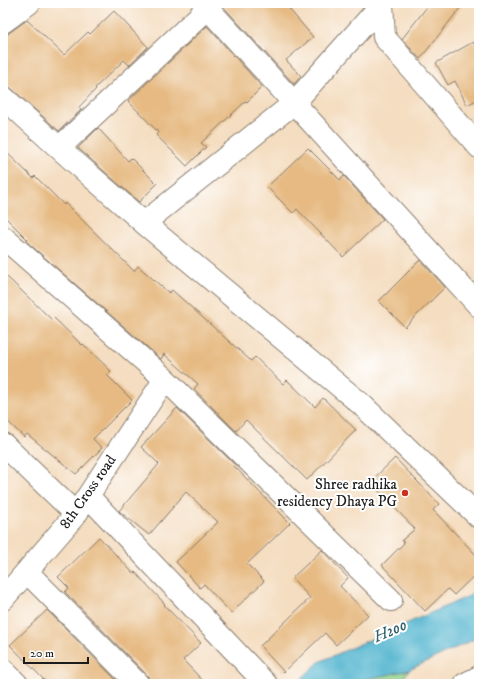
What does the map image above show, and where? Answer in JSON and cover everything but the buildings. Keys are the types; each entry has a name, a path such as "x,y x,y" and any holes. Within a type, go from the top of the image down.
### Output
{"street":[{"path":"3,22 29,3"},
{"path":"144,224 294,103 383,3"},
{"path":"383,3 384,38 478,147"},
{"path":"59,148 205,6 479,306"},
{"path":"3,97 144,224 361,404 479,516"},
{"path":"3,237 165,379 391,600"},
{"name":"8th Cross road","path":"3,599 76,514 165,379"},
{"path":"3,444 76,514"},
{"path":"88,496 266,684"},
{"path":"27,572 138,684"},
{"path":"3,670 17,684"}],"green space":[{"path":"409,670 400,684 343,684"}],"water":[{"name":"H200","path":"479,584 479,637 409,670 343,684 296,684 319,662 469,596"}],"place":[{"name":"Shree radhika residency Dhaya PG","path":"405,493"}]}
